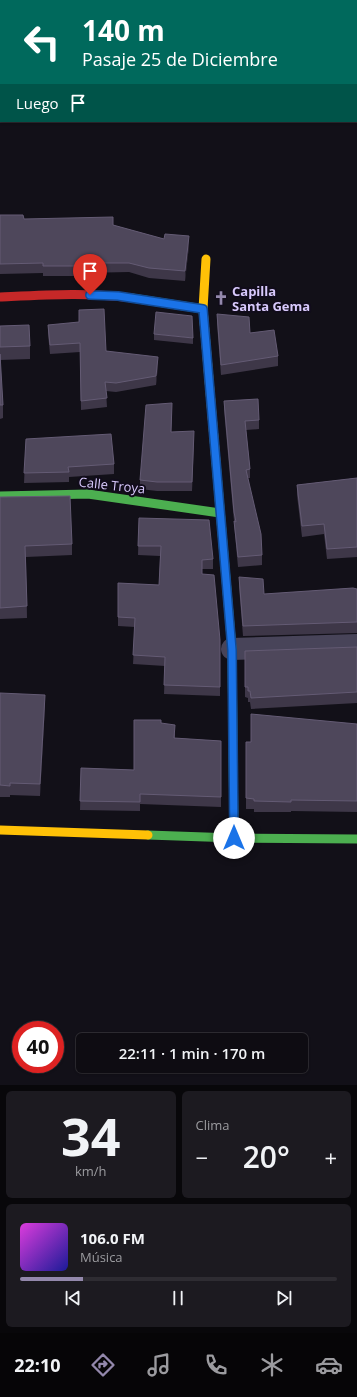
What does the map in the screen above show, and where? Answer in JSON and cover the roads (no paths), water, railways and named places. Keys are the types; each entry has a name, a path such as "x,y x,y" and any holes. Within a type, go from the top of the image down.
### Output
{"street":[{"path":"206,259 203,309 232,650 234,838"},
{"path":"0,297 49,295 118,296 203,309"},
{"name":"Calle Troya","path":"0,496 88,494 220,513"},
{"path":"232,650 357,645"},
{"path":"0,830 234,838 357,839"}],"place":[{"name":"Capilla Santa Gema","path":"221,298"}]}
